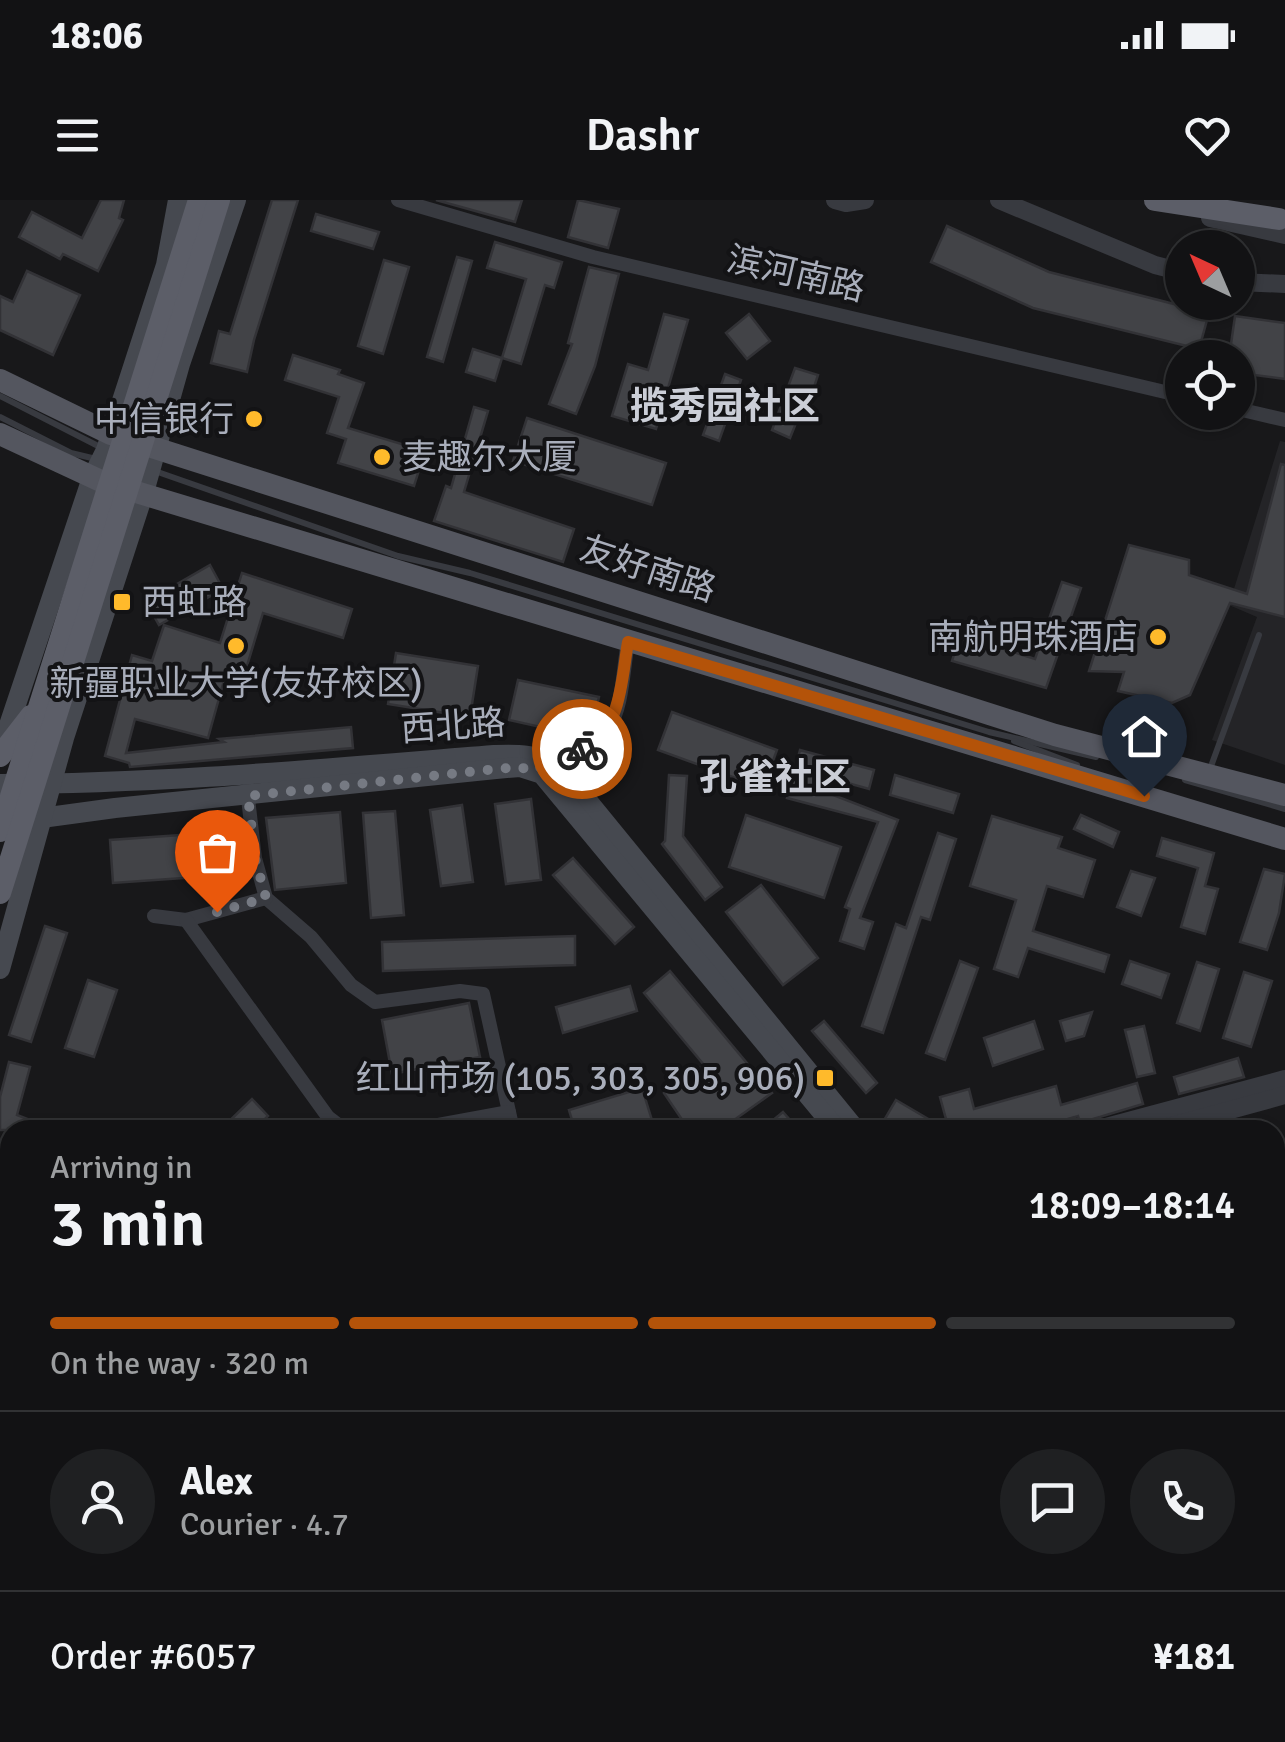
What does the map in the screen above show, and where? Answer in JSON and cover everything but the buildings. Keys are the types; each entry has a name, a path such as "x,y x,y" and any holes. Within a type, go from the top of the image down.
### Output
{"highway":[{"path":"0,831 199,200"},
{"path":"0,894 219,200"},
{"path":"1155,200 1283,225"},
{"path":"1226,200 1283,225"},
{"path":"0,755 27,723 49,682"}],"main road":[{"path":"0,755 166,265 178,200"},
{"path":"0,970 45,783 64,738 180,364 236,200"},
{"name":"友好南路","path":"0,380 102,461 150,470 628,642 1285,839"},
{"name":"友好南路","path":"0,434 150,470 1055,735 1285,795"},
{"path":"2,789 102,461"},
{"name":"西北路","path":"0,822 36,820 247,786 494,755 530,754 553,763 573,783 848,1120"},
{"name":"西北路","path":"2,789 45,783 247,786 520,767 542,774 829,1120"},
{"path":"0,908 36,820"}],"street":[{"name":"滨河南路","path":"398,200 593,257 1165,392"},
{"path":"834,200 865,200"},
{"path":"999,200 1165,268"},
{"path":"1147,200 1283,225"},
{"path":"1255,283 1285,284"},
{"path":"1255,412 1285,420"},
{"path":"532,771 591,744 608,730 617,705 628,642"},
{"path":"247,786 255,858 266,898 310,937 351,985 375,1002 460,991 483,994 510,1120"},
{"path":"154,916 186,920 266,898"},
{"path":"186,920 332,1120"},
{"path":"1132,1120 1285,1079"},
{"path":"1195,1120 1285,1096"},
{"path":"465,1120 508,1112"}],"lane":[{"path":"0,396 102,461"},
{"path":"0,417 72,453 102,461"},
{"path":"150,470 398,556 470,573 990,732 1082,766"},
{"path":"1208,775 1260,634"},
{"path":"990,732 1112,761"},
{"path":"1182,780 1285,809"}],"shaded area":[{"path":"1280,441 1285,442 1285,765 1212,740 1257,617 1229,605"}],"way so far":[{"path":"217,912 266,898 255,858 248,796 496,769 520,767 532,771 582,749"}],"place":[{"name":"中信银行","path":"254,419"},
{"name":"麦趣尔大厦","path":"382,457"},
{"name":"西虹路","path":"122,602"},
{"name":"南航明珠酒店","path":"1158,637"},
{"name":"新疆职业大学(友好校区)","path":"236,646"},
{"name":"红山市场 (105, 303, 305, 906)","path":"825,1078"}],"district":[{"name":"揽秀园社区","path":"725,406"},
{"name":"孔雀社区","path":"775,777"}],"route":[{"path":"582,749 608,730 617,705 628,642 1144,796"}]}
